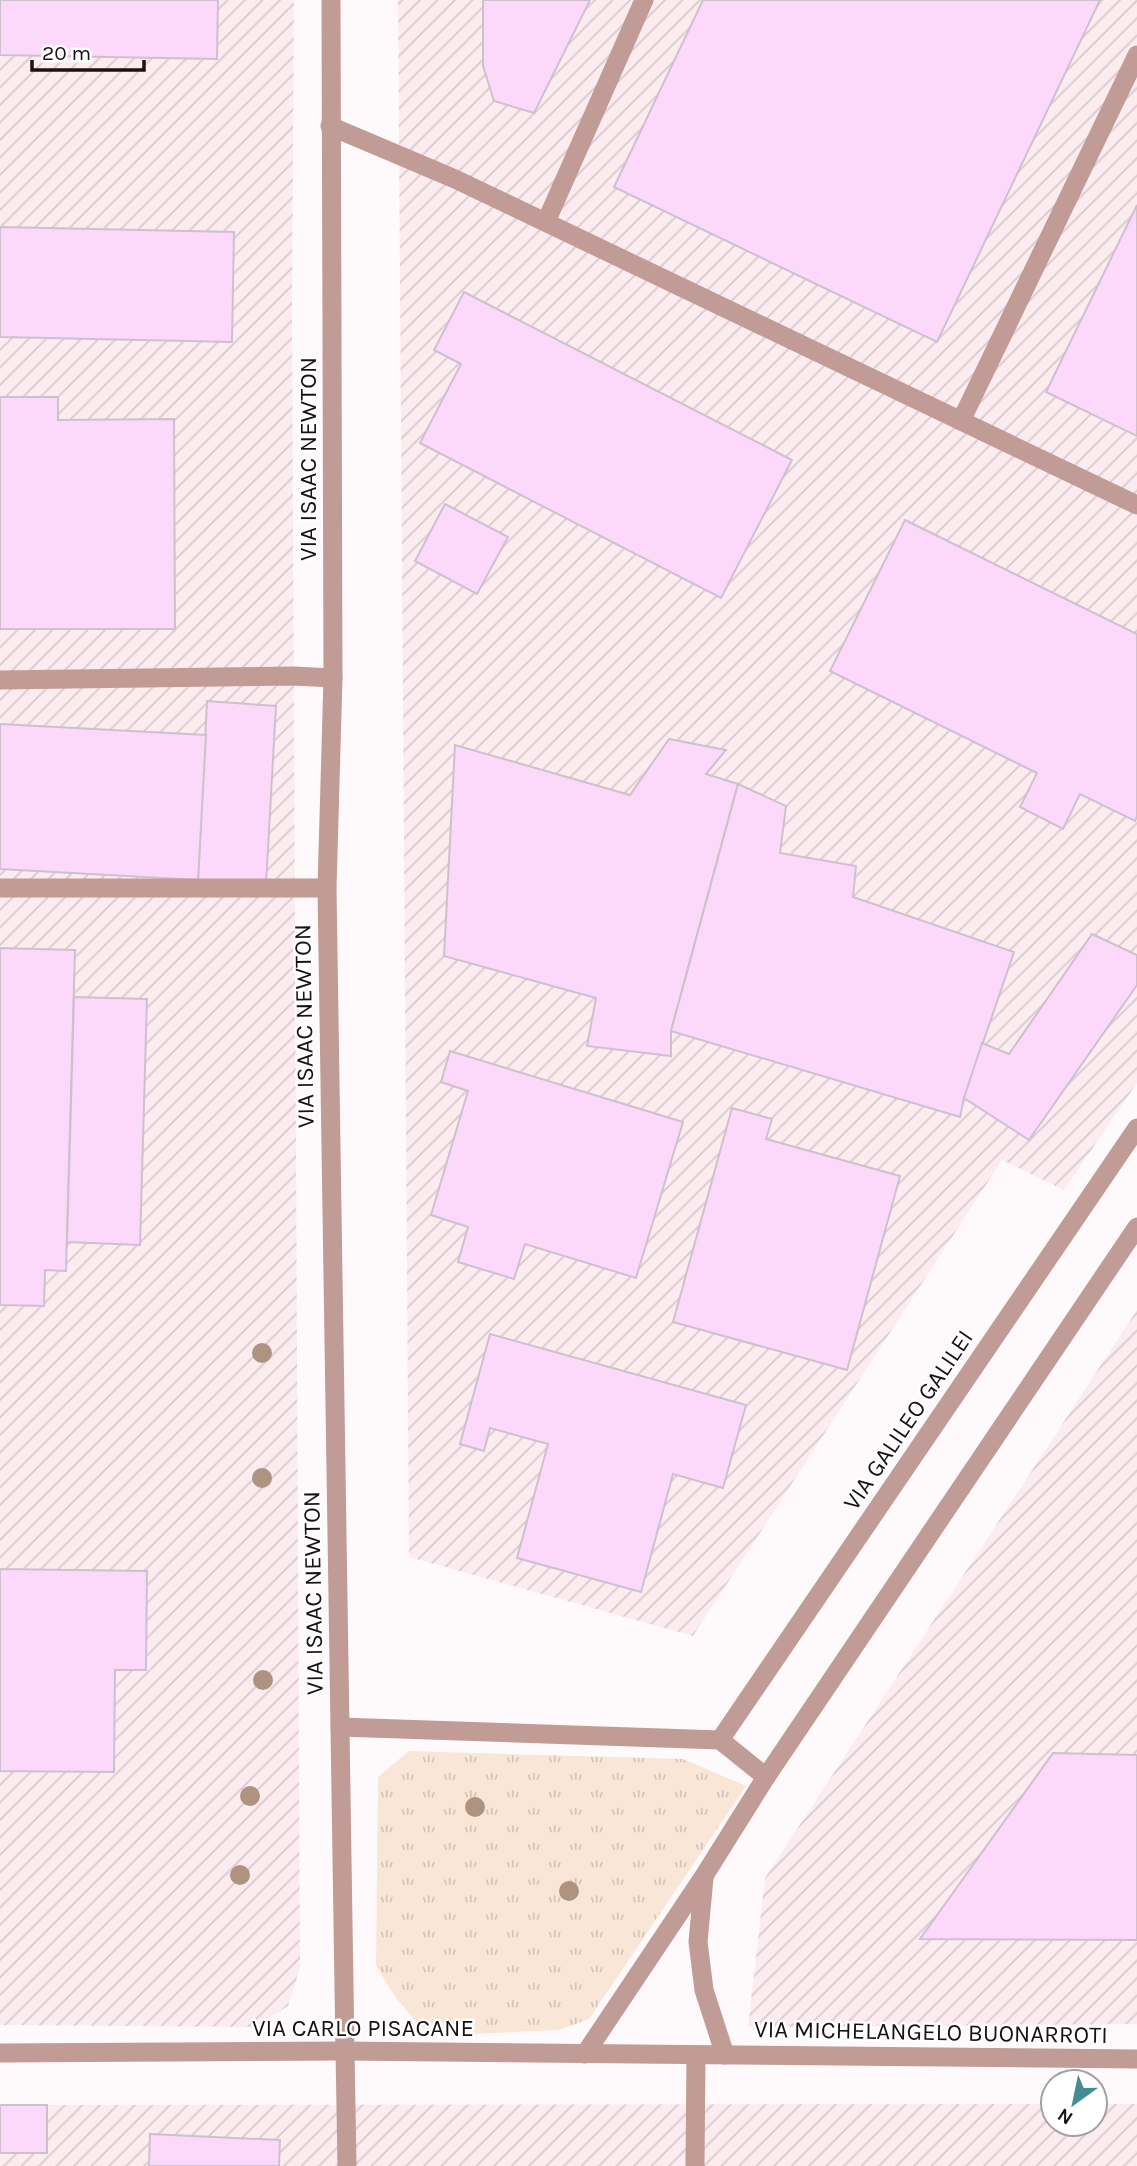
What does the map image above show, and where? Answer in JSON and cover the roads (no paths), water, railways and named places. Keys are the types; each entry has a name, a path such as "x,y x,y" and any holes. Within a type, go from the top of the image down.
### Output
{"street":[{"name":"VIA ISAAC NEWTON","path":"331,0 334,678 327,888 348,2166"},
{"path":"545,222 644,0"},
{"path":"961,421 1137,55"},
{"path":"330,126 455,179 1137,505"},
{"path":"0,680 293,676 334,678"},
{"path":"0,888 327,888"},
{"name":"VIA GALILEO GALILEI","path":"720,1740 1137,1128"},
{"path":"585,2053 704,1876 766,1777 1137,1227"},
{"path":"340,1727 720,1740 766,1777"},
{"path":"704,1876 698,1942 704,1990 725,2055"},
{"name":"VIA CARLO PISACANE","path":"0,2053 345,2051 725,2055"},
{"path":"695,2166 696,2055"},
{"name":"VIA MICHELANGELO BUONARROTI","path":"725,2055 1137,2059"}]}
